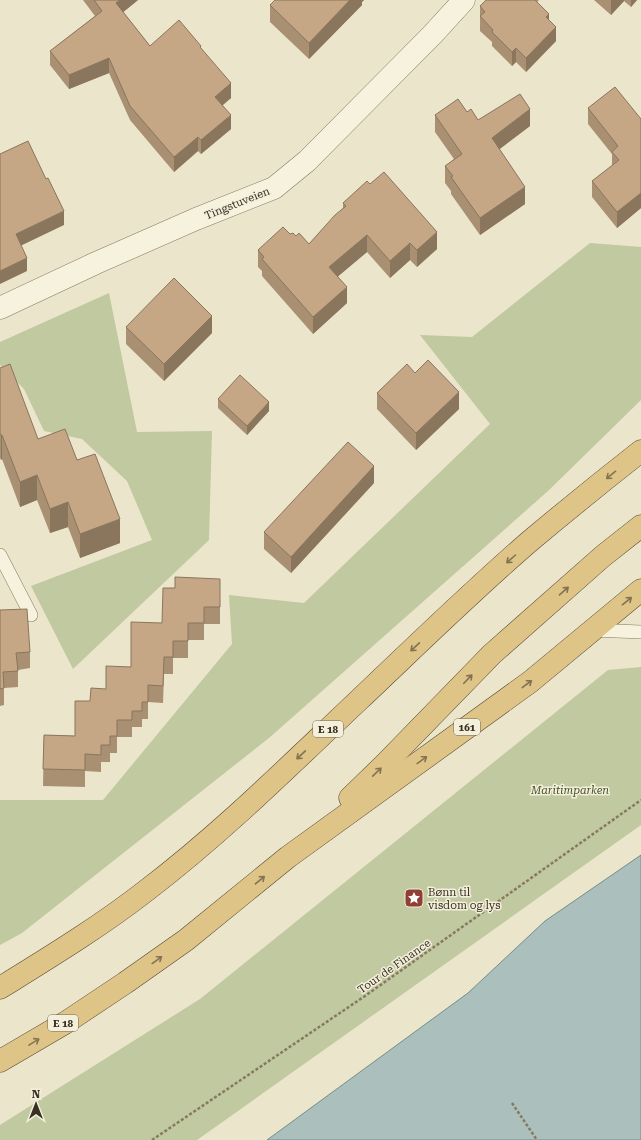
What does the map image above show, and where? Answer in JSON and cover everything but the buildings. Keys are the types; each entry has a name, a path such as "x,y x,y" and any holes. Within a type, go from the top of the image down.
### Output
{"highway":[{"name":"E 18","path":"0,988 77,939 147,890 203,845 252,801 451,613 529,543 589,492 641,451"},
{"name":"E 18","path":"0,1061 132,979 186,940 288,857 385,764 492,654 603,556 641,526"},
{"name":"161","path":"288,857 530,682 641,590"}],"street":[{"name":"Tingstuveien","path":"0,308 96,263 196,219 274,188 307,161 433,34 464,0"}],"lane":[{"path":"0,555 31,614"},
{"path":"592,630 641,632"}],"path":[{"name":"Tour de Finance","path":"152,1140 372,991 641,800"},
{"path":"512,1103 537,1140"}],"green space":[{"path":"590,243 641,247 641,400 548,491 269,738 22,933 0,945 0,800 103,800 232,644 229,595 304,603 490,424 420,335 472,337"},
{"path":"109,293 137,432 212,431 209,540 73,669 31,586 152,540 127,481 82,439 44,431 24,389 0,365 0,342"},
{"name":"Maritimparken","path":"641,667 641,825 197,1140 0,1140 0,1125 200,999 608,670"}],"shaded area":[{"path":"641,855 641,1140 267,1140 468,993 545,921"}],"place":[{"name":"Bønn til visdom og lys","path":"414,898"}]}
